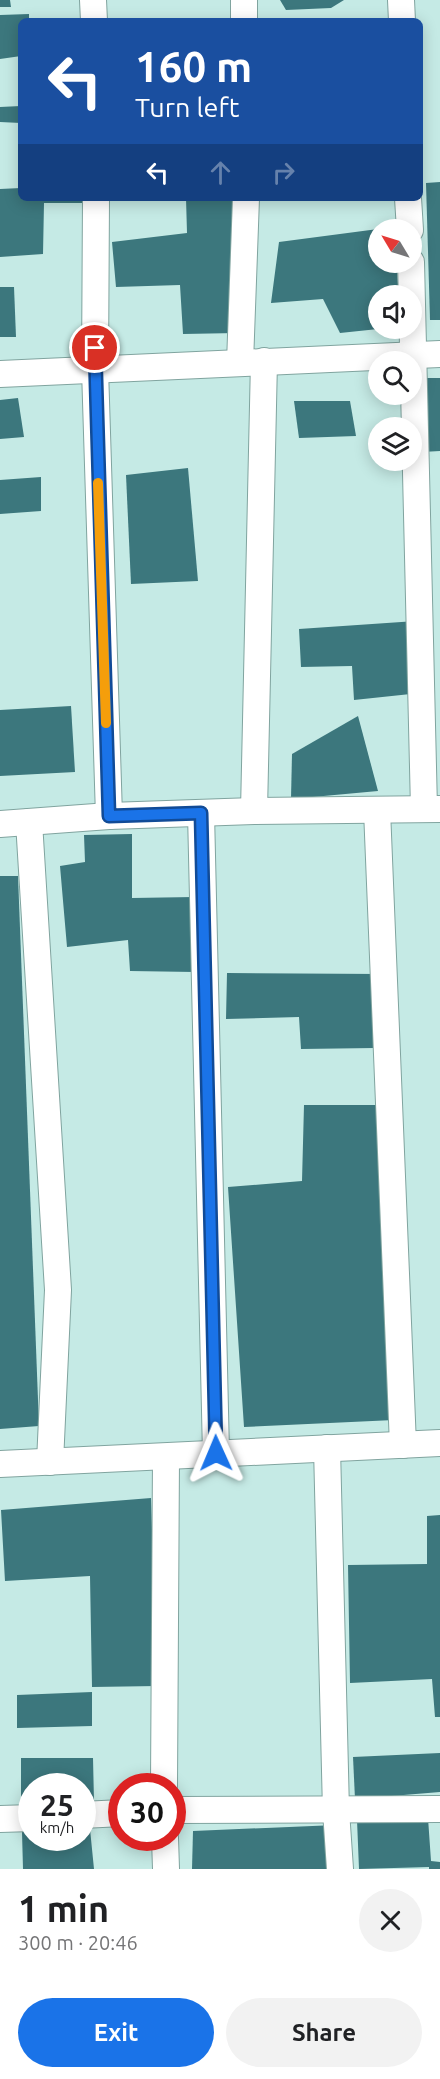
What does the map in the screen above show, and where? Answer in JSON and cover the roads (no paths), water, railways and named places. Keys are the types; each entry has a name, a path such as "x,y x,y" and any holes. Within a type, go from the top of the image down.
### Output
{"street":[{"path":"93,0 94,18"},
{"path":"244,0 244,18"},
{"path":"401,0 402,18"},
{"path":"96,201 95,369 109,816"},
{"path":"246,201 252,362 254,811"},
{"path":"408,201 409,219"},
{"path":"411,273 414,351"},
{"path":"422,355 440,354"},
{"path":"0,374 368,357"},
{"path":"0,824 109,816 254,811 432,809 416,405"},
{"path":"377,810 404,1445"},
{"path":"201,813 216,1453"},
{"path":"29,822 58,1290 50,1462"},
{"path":"0,1464 440,1443"},
{"path":"327,1448 336,1811 340,1869"},
{"path":"164,1773 166,1457"},
{"path":"186,1810 440,1809"},
{"path":"0,1814 18,1816"},
{"path":"165,1851 166,1869"}]}
